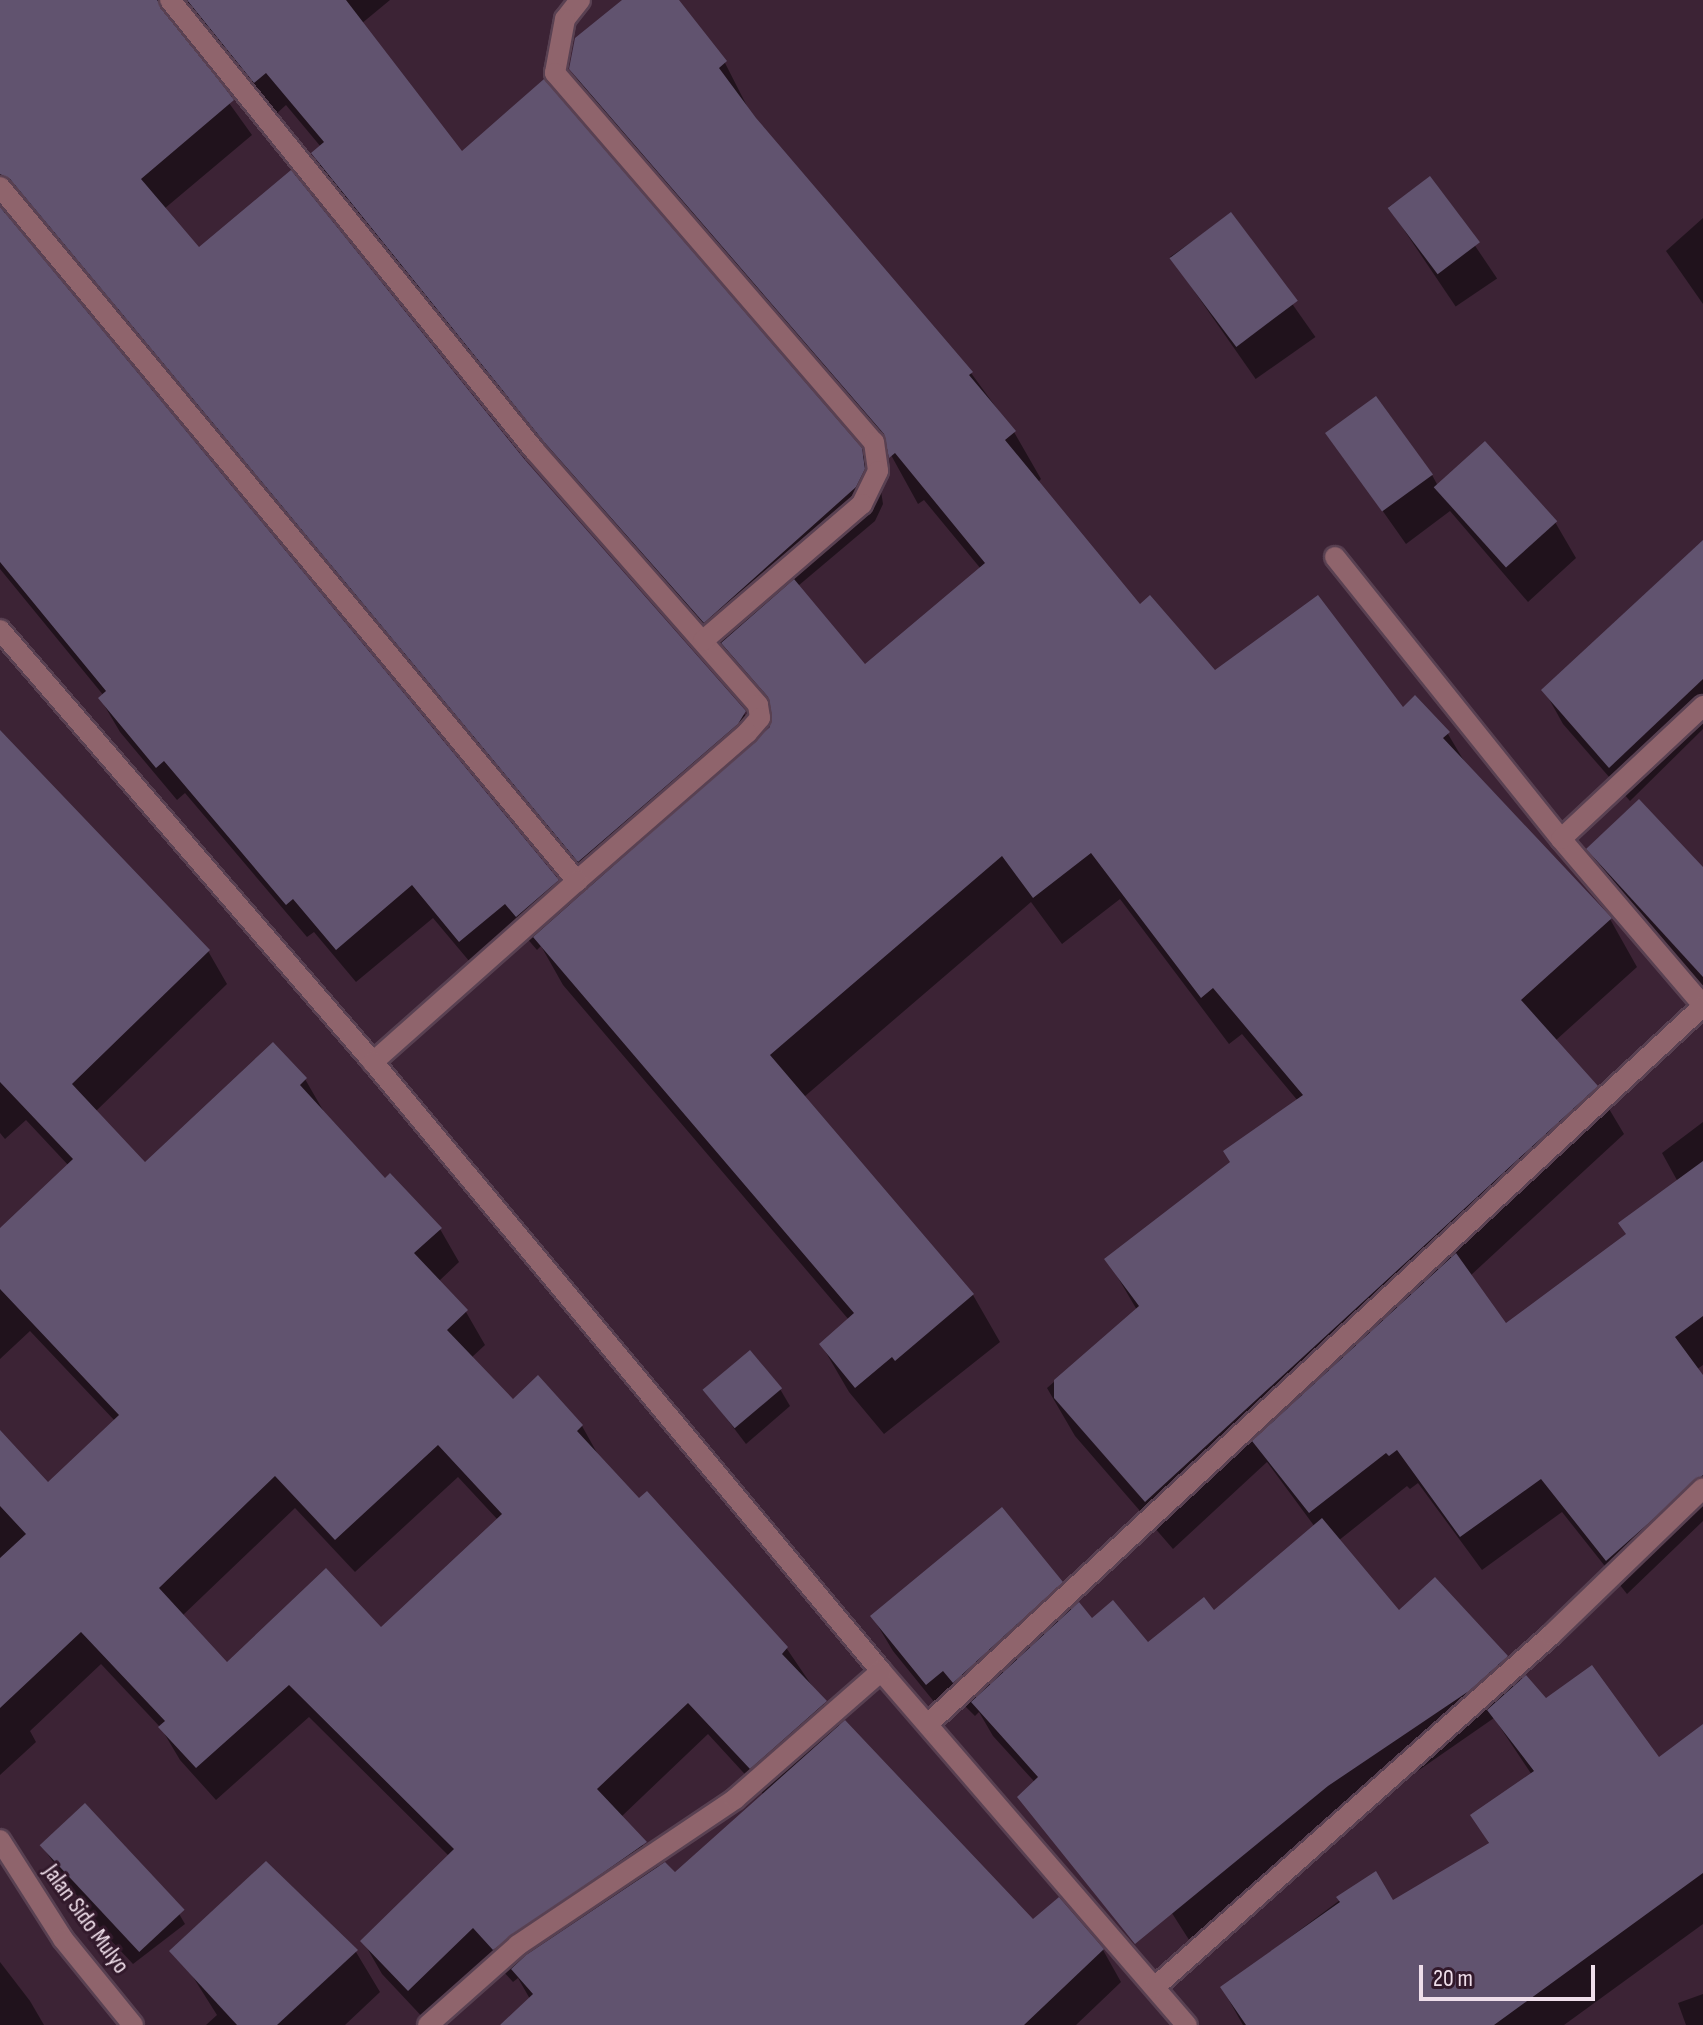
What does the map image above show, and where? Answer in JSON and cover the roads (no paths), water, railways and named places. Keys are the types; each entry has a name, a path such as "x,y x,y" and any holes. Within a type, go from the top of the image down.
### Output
{"street":[{"path":"170,0 535,451 758,705 760,718 373,1062"},
{"path":"580,0 565,19 555,73 874,442 878,471 862,504 703,641"},
{"path":"0,187 577,881"},
{"path":"928,1724 1703,1005 1561,839 1335,557"},
{"path":"0,630 373,1062 881,1671 1187,2025"},
{"path":"1561,839 1703,706"},
{"path":"1155,1987 1551,1635 1703,1488"},
{"path":"428,2025 518,1945 735,1799 881,1671"},
{"name":"Jalan Sido Mulyo","path":"0,1840 63,1939 133,2025"}]}
